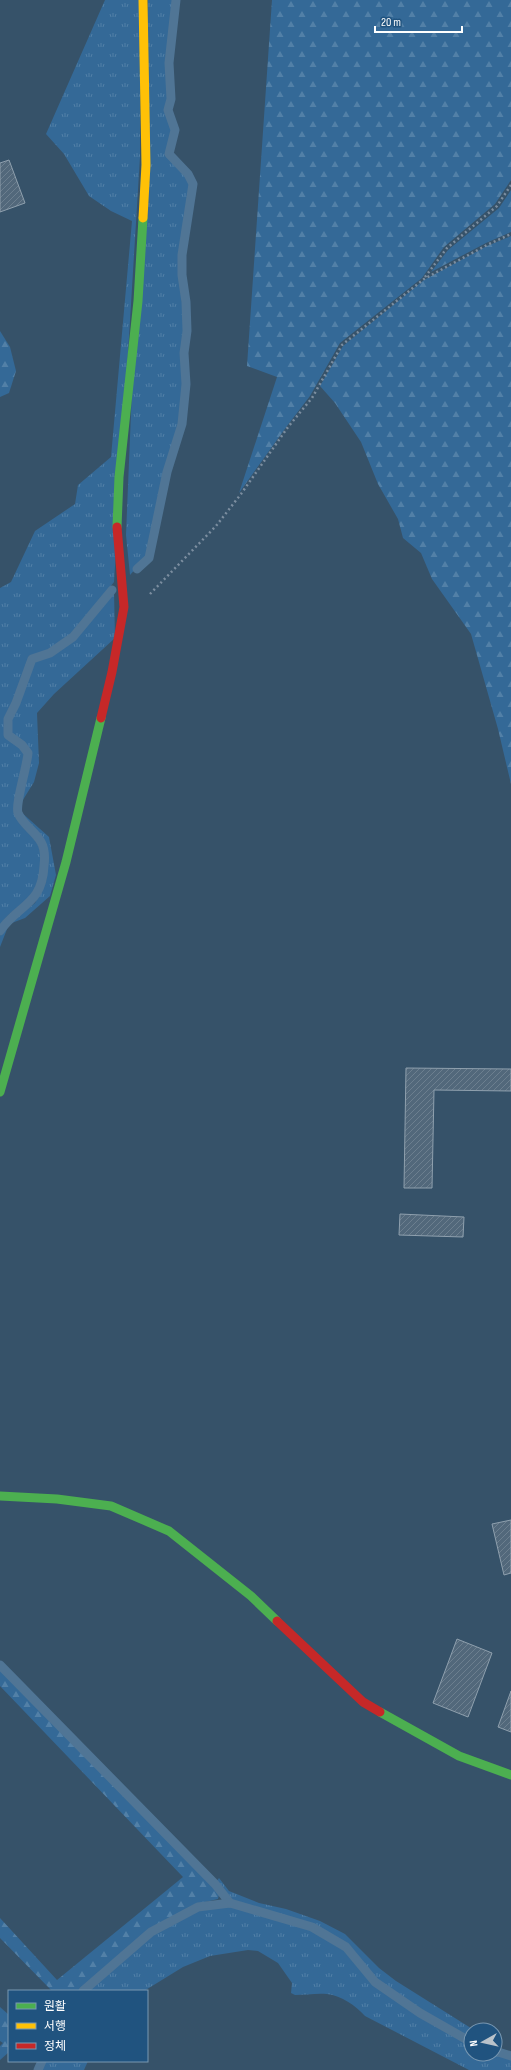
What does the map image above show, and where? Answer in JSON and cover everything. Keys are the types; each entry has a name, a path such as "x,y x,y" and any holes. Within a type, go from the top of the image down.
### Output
{"street":[{"path":"0,1092 66,862 112,672 124,607 117,536 119,477 138,301 146,165 143,0"},
{"path":"0,1496 57,1499 111,1506 169,1531 251,1596 363,1702 459,1756 511,1775"}],"path":[{"path":"424,279 447,248 497,206 511,185"},
{"path":"124,607 136,605 159,586 216,526 312,398 342,345 424,279 487,245 511,234"}],"green space":[{"path":"105,0 141,0 140,157 114,582 71,635 48,650 29,656 13,701 4,718 5,737 19,747 24,754 16,794 14,809 15,814 19,823 37,843 41,858 41,867 36,888 31,895 0,925 0,588 11,582 35,531 75,504 78,485 111,457 132,221 111,211 89,196 64,154 46,134"},
{"path":"148,0 174,0 166,63 169,99 165,110 172,130 167,154 186,176 190,185 179,254 179,275 185,331 182,353 183,384 180,423 164,471 147,556 130,575 126,535"},
{"path":"272,0 511,0 511,180 495,204 444,247 422,278 340,343 310,396 239,493 277,377 247,366"},
{"path":"511,190 511,232 486,243 431,272 448,250 499,208"},
{"path":"511,236 511,784 498,729 471,634 432,579 421,553 403,538 398,519 378,484 361,442 335,403 320,386 343,346 424,280 487,246"},
{"path":"0,331 10,347 16,371 9,393 0,397"},
{"path":"114,592 115,638 54,694 37,713 39,763 34,782 21,803 29,769 31,752 11,733 11,719 19,704 34,661 51,655 76,639"},
{"path":"21,812 49,837 56,875 50,896 25,918 9,924 35,903 46,882 47,858 44,841 28,824"},
{"path":"9,924 0,947 0,936"},
{"path":"0,1668 213,1885 219,1895 218,1899 197,1904 149,1930 79,1990 51,1990 0,1938 0,1918 57,1980 183,1877 0,1686"},
{"path":"219,1878 229,1891 259,1903 286,1909 320,1921 345,1934 379,1968 396,1981 463,2023 463,2034 377,1980 348,1945 312,1925 231,1900 216,1882"},
{"path":"230,1905 311,1930 345,1949 373,1984 419,2015 463,2040 463,2062 503,2062 503,2056 511,2059 511,2070 469,2070 365,2016 357,2008 343,1999 327,1994 295,1995 291,1993 292,1983 278,1963 258,1951 248,1950 210,1956 183,1967 146,1990 89,1990 153,1935 199,1910"},
{"path":"0,2007 8,2014 8,2053 0,2060 0,2046 3,2043 0,2041"},
{"path":"45,2062 88,2062 84,2070 41,2070"}],"building":[{"path":"9,160 25,203 0,212 0,163"},
{"path":"406,1068 511,1069 511,1091 434,1090 432,1188 404,1188"},
{"path":"400,1214 464,1217 463,1237 399,1235"},
{"path":"511,1520 511,1573 504,1575 492,1524"},
{"path":"457,1639 492,1653 468,1717 433,1703"},
{"path":"511,1691 511,1732 498,1727"}],"waterway":[{"path":"137,569 149,558 167,472 182,424 186,384 184,353 187,331 186,302 182,275 182,255 193,184 188,174 169,154 175,130 168,110 171,99 169,63 176,0"},
{"path":"0,931 7,922 34,897 39,889 42,879 45,860 41,842 18,813 18,802 28,753 22,745 8,735 8,719 16,703 32,659 50,653 73,637 112,590"},
{"path":"0,1665 215,1884 230,1903"},
{"path":"84,1990 151,1932 198,1907 230,1903 312,1927 346,1947 375,1982 420,2013 463,2037"},
{"path":"503,2054 511,2056"},
{"path":"38,2070 42,2062"}],"traffic: fast":[{"path":"117,527 119,477 138,301 143,218"},
{"path":"0,1092 66,862 101,718"},
{"path":"0,1496 57,1499 111,1506 169,1531 251,1596 277,1621"},
{"path":"380,1712 459,1756 511,1775"}],"traffic: slow":[{"path":"143,0 146,165 143,218"}],"traffic: jam":[{"path":"101,718 112,672 124,607 117,527"},
{"path":"277,1621 363,1702 380,1712"}]}
